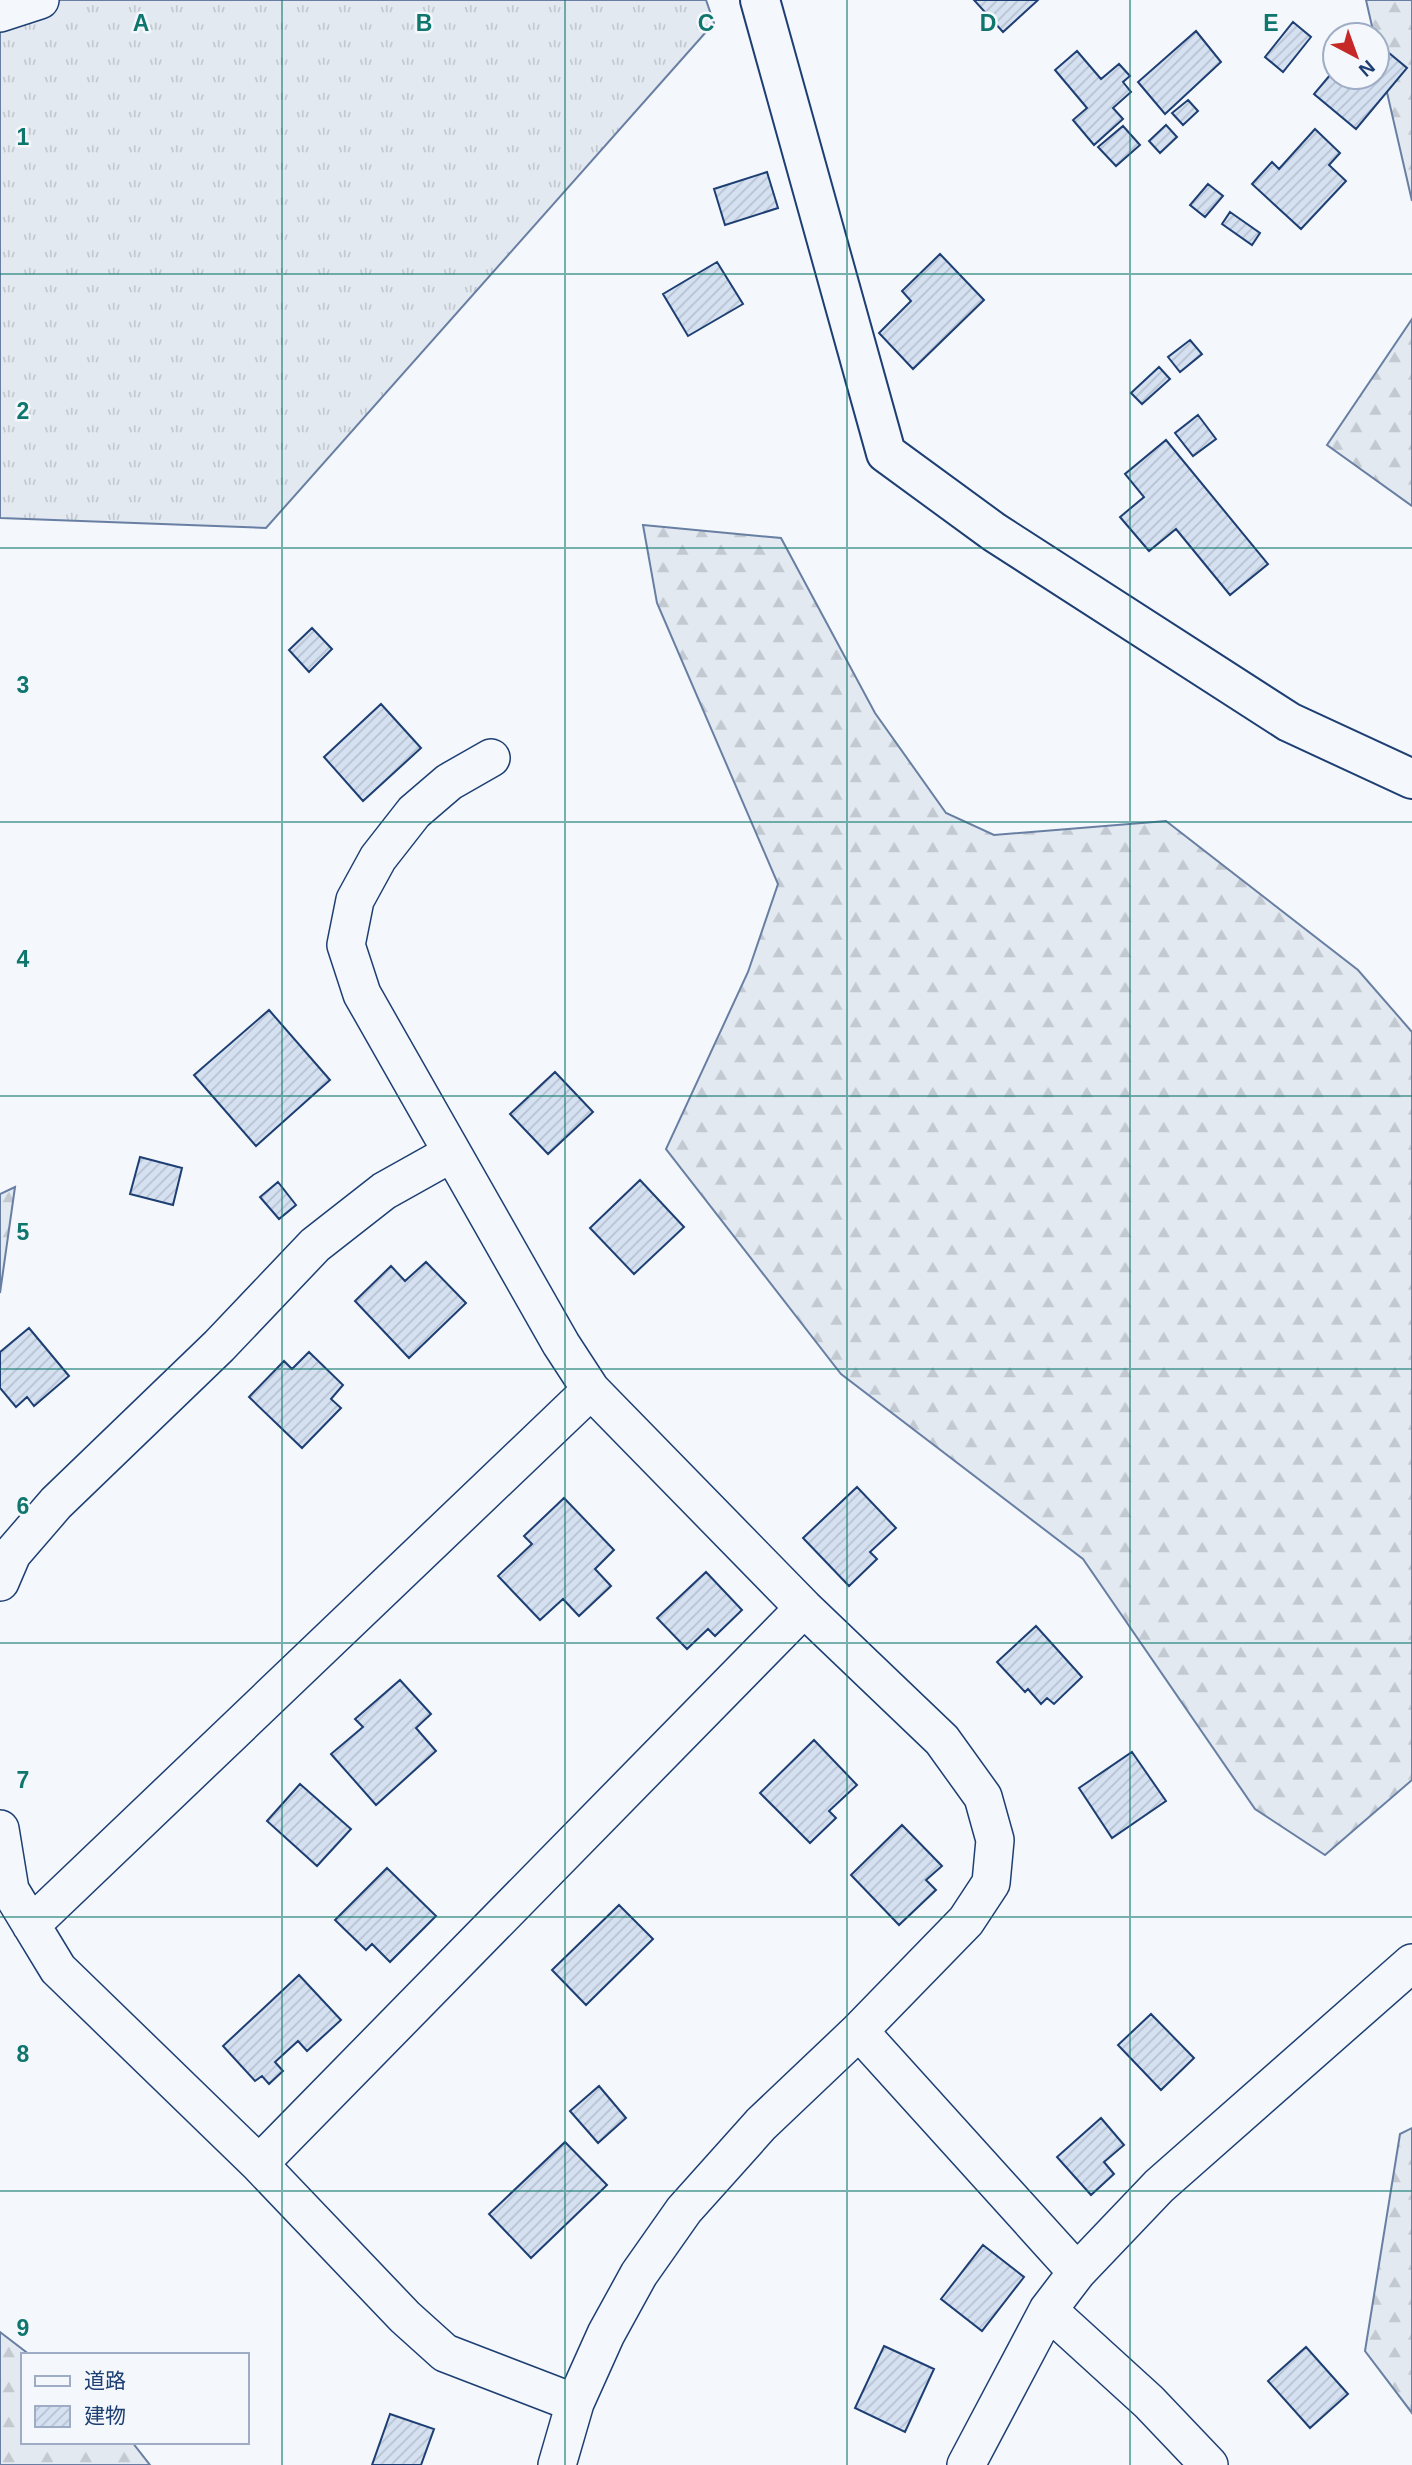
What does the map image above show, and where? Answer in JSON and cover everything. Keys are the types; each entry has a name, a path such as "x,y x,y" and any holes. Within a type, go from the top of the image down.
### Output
{"street":[{"path":"0,13 40,0"},
{"path":"760,0 886,453 994,532 1289,722 1412,779"},
{"path":"491,758 449,782 414,812 378,858 355,900 346,946 362,994 561,1344 592,1390 804,1608 942,1740 983,1797 995,1840 991,1883 966,1921 859,2031 761,2124 684,2210 639,2274 606,2334 575,2403 557,2465"},
{"path":"0,1582 12,1554 56,1503 191,1373 315,1245 384,1191 453,1153"},
{"path":"31,1925 592,1390"},
{"path":"259,2164 804,1608"},
{"path":"0,1829 10,1890 58,1969 259,2164 405,2317 445,2353 575,2403"},
{"path":"966,2465 1048,2310 1077,2272 1159,2186 1412,1963"},
{"path":"859,2031 1077,2272"},
{"path":"1048,2310 1149,2402 1209,2465"}],"green space":[{"path":"0,0 706,0 714,23 266,528 0,518"},
{"path":"1366,0 1412,0 1412,201 1387,91 1391,91 1391,21 1371,21"},
{"path":"1412,319 1412,506 1327,445"},
{"path":"643,525 781,538 875,713 946,813 994,835 1166,821 1358,970 1412,1032 1412,1780 1325,1855 1255,1809 1083,1559 841,1374 666,1149 748,972 778,884 657,603"},
{"path":"15,1187 0,1293 0,1194"},
{"path":"1412,2128 1412,2413 1365,2351 1400,2134"},
{"path":"0,2332 27,2353 21,2353 21,2444 134,2444 150,2465 0,2465"}],"building":[{"path":"974,0 1038,0 1003,32"},
{"path":"1293,22 1311,37 1283,72 1265,57"},
{"path":"1196,31 1221,62 1165,114 1138,82"},
{"path":"1077,51 1101,79 1119,64 1130,76 1123,82 1131,92 1113,108 1123,119 1094,145 1073,120 1087,108 1055,70"},
{"path":"1391,55 1407,68 1391,87"},
{"path":"1321,86 1321,91 1388,91 1356,129 1314,94"},
{"path":"1188,100 1198,111 1183,125 1172,113"},
{"path":"1166,125 1177,137 1160,153 1149,141"},
{"path":"1123,126 1140,145 1116,166 1098,147"},
{"path":"1315,129 1340,153 1329,165 1346,181 1301,229 1252,184 1272,162 1279,169"},
{"path":"767,172 778,208 725,225 714,189"},
{"path":"1208,184 1223,196 1205,217 1190,205"},
{"path":"1230,212 1260,233 1252,245 1222,224"},
{"path":"940,254 984,300 913,369 879,333 911,301 902,291"},
{"path":"717,262 743,304 688,336 663,294"},
{"path":"1190,340 1202,354 1180,372 1168,357"},
{"path":"1159,367 1170,379 1142,404 1131,393"},
{"path":"1198,415 1216,439 1193,456 1175,433"},
{"path":"1166,440 1268,564 1230,595 1176,529 1149,551 1120,517 1144,497 1125,474"},
{"path":"312,628 332,649 309,672 289,650"},
{"path":"381,704 421,748 363,801 324,757"},
{"path":"269,1010 330,1080 256,1146 194,1075"},
{"path":"555,1072 593,1112 548,1154 510,1114"},
{"path":"140,1157 182,1168 173,1205 130,1194"},
{"path":"640,1180 684,1227 634,1274 590,1228"},
{"path":"278,1182 296,1205 279,1219 260,1197"},
{"path":"426,1262 466,1303 409,1358 355,1301 391,1266 405,1281"},
{"path":"29,1328 69,1376 34,1406 27,1397 16,1407 0,1388 0,1352"},
{"path":"309,1352 343,1385 331,1399 341,1408 302,1448 249,1397 284,1361 292,1369"},
{"path":"857,1487 896,1528 870,1552 877,1559 849,1586 803,1538"},
{"path":"564,1498 614,1550 595,1569 611,1586 579,1616 563,1599 540,1620 498,1576 532,1544 524,1536"},
{"path":"706,1572 742,1610 715,1636 708,1629 687,1649 657,1618"},
{"path":"1036,1626 1082,1677 1054,1704 1047,1698 1041,1704 1028,1689 1025,1692 997,1662"},
{"path":"400,1680 431,1714 416,1728 436,1751 376,1805 331,1754 363,1727 355,1719"},
{"path":"814,1740 857,1785 829,1811 836,1818 810,1843 760,1793"},
{"path":"1132,1752 1166,1801 1112,1838 1079,1788"},
{"path":"300,1784 351,1829 317,1866 267,1821"},
{"path":"902,1825 942,1866 926,1880 936,1890 899,1925 851,1875"},
{"path":"387,1868 436,1916 390,1962 372,1944 366,1950 335,1920"},
{"path":"619,1905 653,1939 586,2005 552,1970"},
{"path":"299,1975 341,2020 307,2051 298,2041 275,2062 283,2071 269,2084 262,2076 255,2081 223,2046"},
{"path":"1151,2014 1194,2058 1161,2090 1118,2045"},
{"path":"599,2086 626,2118 598,2143 570,2111"},
{"path":"1101,2118 1124,2145 1104,2162 1114,2174 1091,2195 1057,2157"},
{"path":"565,2142 607,2185 531,2258 489,2214"},
{"path":"983,2245 1024,2277 982,2331 941,2299"},
{"path":"884,2346 934,2369 905,2432 855,2408"},
{"path":"1306,2347 1348,2394 1310,2428 1268,2381"},
{"path":"390,2414 434,2429 421,2465 372,2465"}]}
